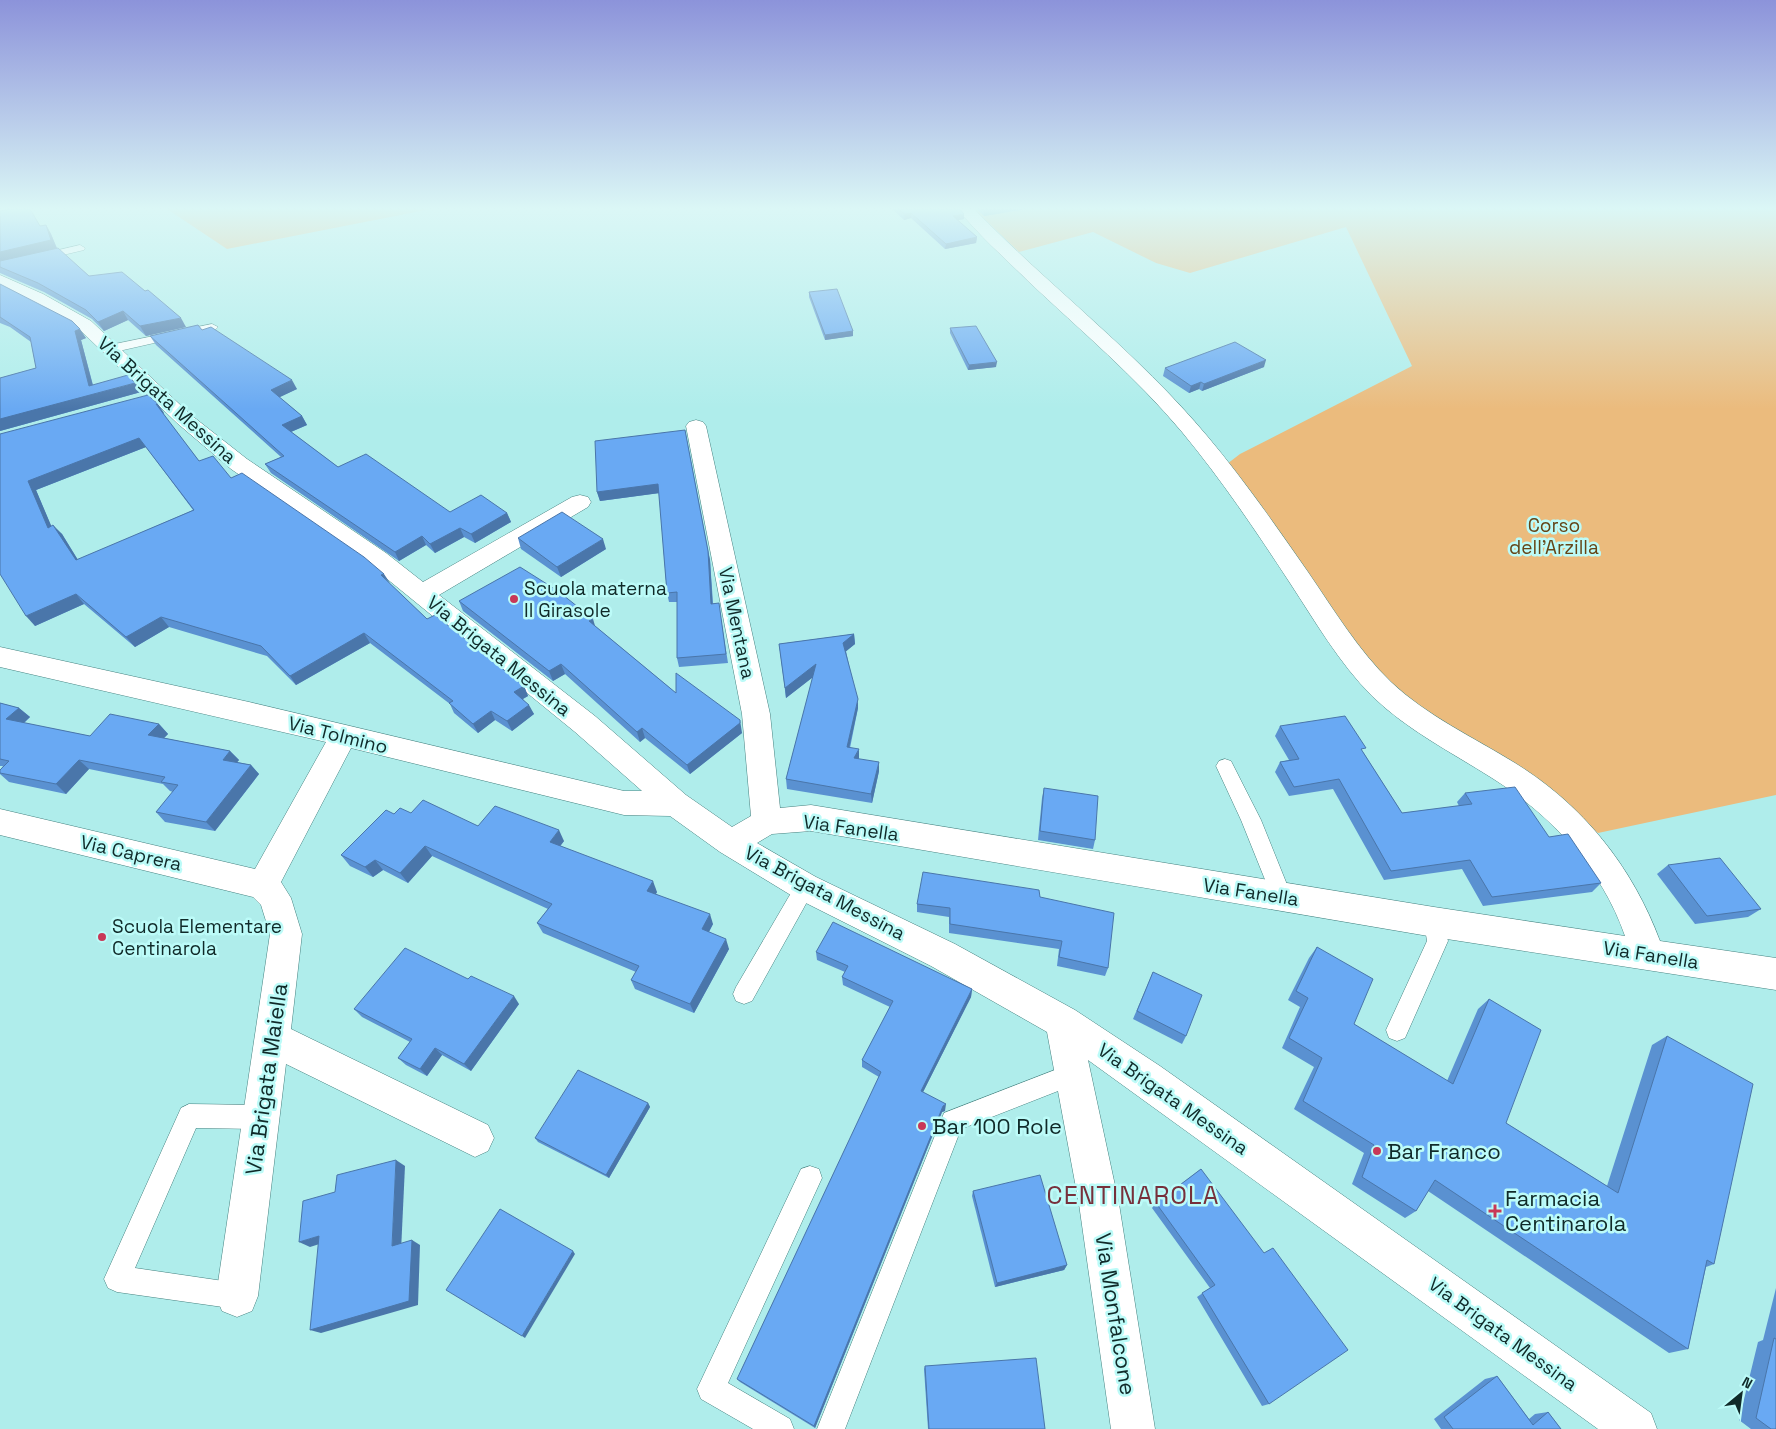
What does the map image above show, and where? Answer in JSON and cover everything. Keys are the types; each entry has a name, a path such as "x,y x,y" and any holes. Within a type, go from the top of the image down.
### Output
{"street":[{"path":"1033,276 1137,372 1188,426 1252,508 1350,654 1382,689 1414,717 1524,783 1566,816 1613,877 1632,911 1648,954"},
{"name":"Via Brigata Messina","path":"0,280 37,298 84,325 110,349 149,397 184,419 239,464 378,559 585,724 676,804 731,842 805,887 943,955 1063,1022 1147,1079 1635,1429"},
{"name":"Via Mentana","path":"696,426 756,714 768,822"},
{"path":"421,594 580,502"},
{"name":"Via Tolmino","path":"0,657 249,713 624,803 676,804"},
{"path":"263,884 343,737"},
{"name":"Via Fanella","path":"731,842 768,822 812,818 1434,922 1776,974"},
{"name":"Via Caprera","path":"0,822 263,884"},
{"name":"Via Brigata Maiella","path":"237,1296 286,934 275,898 263,884"},
{"name":"Via Monfalcone","path":"1063,1022 1099,1204 1133,1429"},
{"path":"272,1038 475,1138"}],"lane":[{"path":"110,349 212,326"},
{"path":"1225,766 1251,820 1282,897"},
{"path":"744,994 805,887"},
{"path":"1397,1030 1438,941 1434,922"},
{"path":"831,1429 952,1121 1073,1074"},
{"path":"237,1296 117,1279 190,1116 261,1117"},
{"path":"780,1429 711,1389 810,1178"}],"green space":[{"name":"Corso dell'Arzilla","path":"1369,276 1776,276 1776,795 1598,833 1513,768 1446,732 1375,669 1227,464 1240,454 1412,366"}],"building":[{"path":"21,276 126,276 145,291 148,290 181,318 140,326 123,311 98,322 86,310 38,283"},
{"path":"0,284 72,321 80,329 75,331 89,386 128,375 135,383 0,419 0,378 36,368 30,337 0,317"},
{"path":"837,289 853,331 825,335 809,292"},
{"path":"198,325 202,330 211,327 292,380 271,390 302,416 282,425 338,467 366,454 450,512 481,495 507,513 471,534 460,528 430,544 422,536 395,552 265,464 284,456 150,336"},
{"path":"976,326 997,362 969,365 950,328"},
{"path":"1235,342 1266,360 1204,384 1201,382 1191,386 1165,368"},
{"path":"148,395 158,404 156,404 199,461 213,456 231,478 242,473 364,557 384,574 381,575 427,619 435,615 524,686 514,692 529,705 507,721 491,711 473,724 449,703 453,701 364,633 290,676 261,646 161,617 126,637 76,594 26,616 0,574 0,434","holes":["139,438 194,510 76,560 53,525 48,528 28,481"]},
{"path":"685,430 708,551 711,604 719,603 726,654 677,658 677,592 667,593 658,484 597,492 595,441"},
{"path":"562,512 603,539 557,567 518,538"},
{"path":"520,567 558,591 593,619 589,621 676,693 676,673 740,720 740,723 687,765 642,728 637,732 561,664 549,671 459,601"},
{"path":"854,634 843,643 858,699 847,747 859,749 854,758 879,762 871,794 786,779 816,664 785,688 779,644"},
{"path":"0,703 19,708 6,719 90,736 110,714 159,724 148,735 230,751 223,760 251,765 206,822 156,812 178,785 161,782 165,777 79,760 56,784 0,773 0,770 9,761 0,759"},
{"path":"1345,716 1366,748 1361,749 1402,813 1472,804 1465,793 1515,787 1549,837 1568,834 1601,883 1492,897 1470,860 1391,871 1339,779 1294,787 1280,762 1299,759 1280,726"},
{"path":"1044,788 1098,796 1095,840 1040,831"},
{"path":"423,800 478,826 495,806 559,830 550,842 653,881 647,891 710,914 702,929 726,939 690,1004 631,980 639,966 537,923 552,904 425,846 400,873 375,860 365,867 341,855 386,810 394,814 400,808 411,813"},
{"path":"1720,858 1761,909 1707,916 1668,865"},
{"path":"923,872 1039,890 1040,897 1114,913 1108,968 1059,957 1062,941 950,924 950,908 917,904"},
{"path":"833,922 972,989 921,1091 946,1104 943,1106 814,1426 737,1379 881,1072 862,1060 893,1001 842,977 848,966 816,952"},
{"path":"1317,947 1373,979 1354,1024 1453,1084 1489,999 1541,1030 1506,1123 1618,1193 1667,1036 1753,1084 1714,1264 1707,1260 1688,1349 1435,1180 1416,1211 1362,1177 1374,1145 1303,1101 1322,1058 1289,1038 1308,998 1296,991"},
{"path":"405,948 468,979 471,976 514,996 464,1064 435,1048 420,1069 398,1058 412,1039 354,1009"},
{"path":"1153,972 1202,995 1186,1036 1137,1011"},
{"path":"578,1070 648,1103 606,1175 535,1138"},
{"path":"396,1160 392,1246 412,1240 409,1301 310,1330 319,1236 299,1242 303,1201 335,1192 337,1175"},
{"path":"1201,1169 1264,1253 1273,1248 1348,1350 1269,1404 1202,1293 1215,1285 1156,1203"},
{"path":"1040,1175 1067,1265 997,1283 973,1191"},
{"path":"500,1209 573,1251 522,1336 446,1290"},
{"path":"1774,1338 1776,1339 1776,1429 1771,1429 1756,1418"},
{"path":"1036,1358 1045,1429 929,1429 925,1366"},
{"path":"1497,1376 1533,1425 1548,1412 1561,1429 1453,1429 1444,1417"}],"place":[{"name":"Scuola materna Il Girasole","path":"514,599"},
{"name":"Scuola Elementare Centinarola","path":"102,937"},
{"name":"Bar 100 Role","path":"922,1126"},
{"name":"Bar Franco","path":"1377,1151"},
{"name":"Farmacia Centinarola","path":"1495,1211"}],"district":[{"name":"CENTINAROLA","path":"1133,1195"}]}
